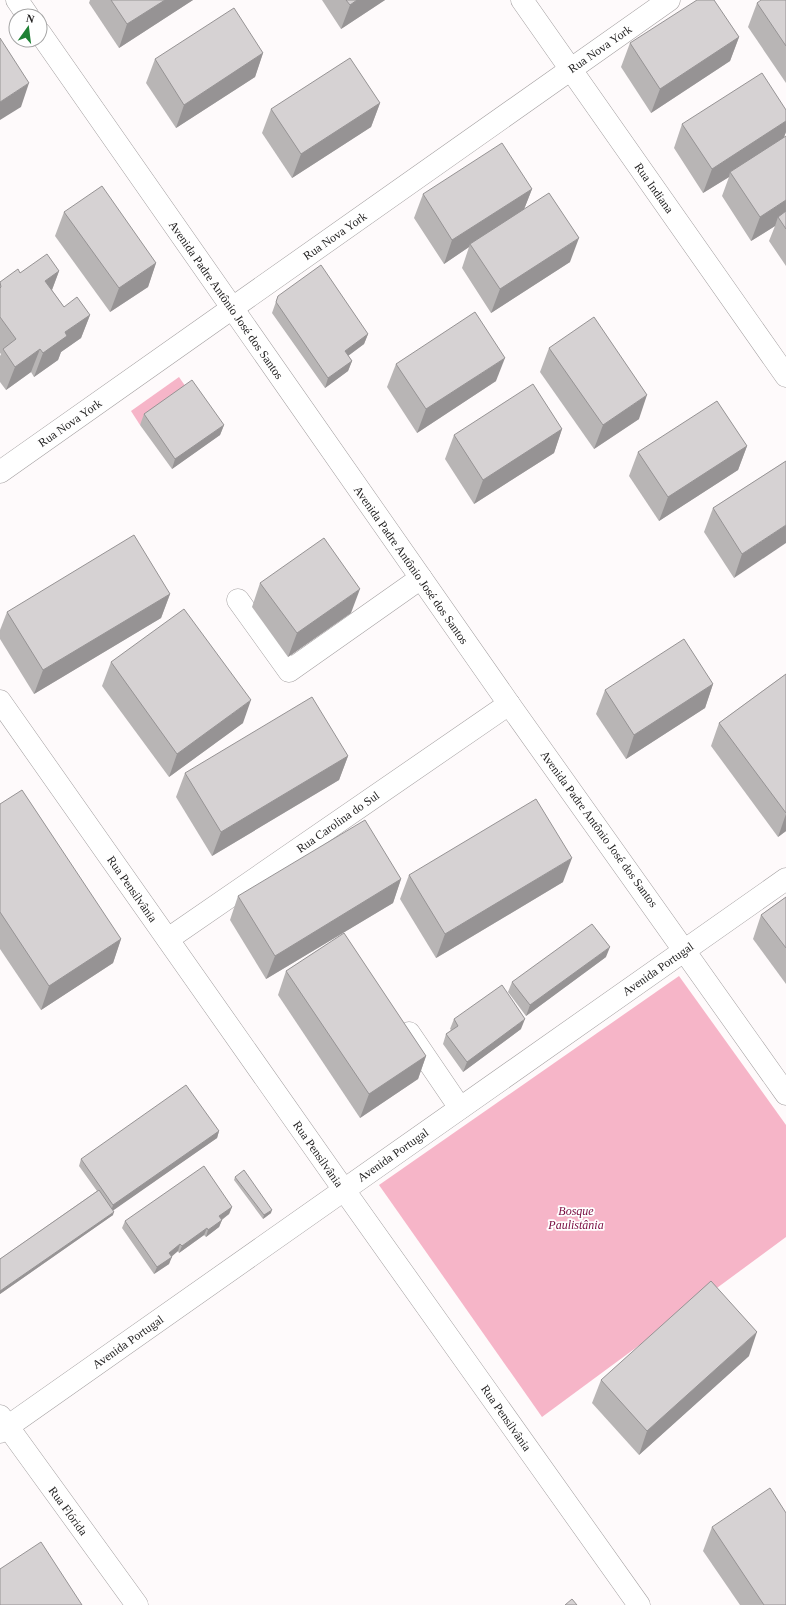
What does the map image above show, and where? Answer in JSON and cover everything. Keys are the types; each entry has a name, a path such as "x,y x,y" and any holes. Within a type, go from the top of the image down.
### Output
{"street":[{"name":"Rua Indiana","path":"522,0 786,376"},
{"name":"Rua Nova York","path":"0,472 669,0"},
{"name":"Avenida Padre Antônio José dos Santos","path":"48,44 509,704 786,1094"},
{"path":"238,600 289,671 421,578"},
{"name":"Rua Pensilvânia","path":"0,701 344,1190 639,1605"},
{"name":"Rua Carolina do Sul","path":"168,939 509,704"},
{"name":"Avenida Portugal","path":"2,1425 344,1190 786,879"},
{"path":"400,1019 460,1108"},
{"name":"Rua Flórida","path":"2,1425 137,1605"}],"green space":[{"path":"179,377 188,390 140,425 131,411"},
{"name":"Bosque Paulistânia","path":"679,976 786,1125 786,1237 542,1417 379,1185"}],"building":[{"path":"111,0 165,0 127,24"},
{"path":"346,0 357,0 350,5"},
{"path":"697,0 714,0 739,37 660,89 630,43"},
{"path":"761,0 786,0 786,46 757,3"},
{"path":"234,8 263,53 184,105 155,59"},
{"path":"0,38 29,83 0,102"},
{"path":"350,58 380,103 301,154 271,109"},
{"path":"762,73 786,110 786,121 712,169 682,124"},
{"path":"786,136 786,200 760,217 730,172"},
{"path":"502,143 532,189 452,240 423,194"},
{"path":"102,186 156,263 119,288 64,212"},
{"path":"549,193 579,238 500,289 470,244"},
{"path":"786,211 786,229 778,217"},
{"path":"47,254 59,271 45,281 64,307 77,297 90,315 65,332 67,336 43,353 40,349 15,367 3,349 16,339 0,317 0,282 18,269 20,273"},
{"path":"321,265 368,334 345,351 352,361 328,378 276,302 278,296"},
{"path":"475,312 505,358 426,409 396,364"},
{"path":"594,317 647,395 603,425 549,348"},
{"path":"192,380 224,425 175,459 144,414"},
{"path":"533,384 562,429 483,480 454,435"},
{"path":"717,401 747,446 668,497 638,452"},
{"path":"786,461 786,525 742,554 713,508"},
{"path":"134,535 170,594 43,670 7,612"},
{"path":"324,538 360,589 297,633 260,583"},
{"path":"184,609 251,700 177,754 111,662"},
{"path":"684,639 713,684 634,735 605,690"},
{"path":"786,674 786,813 719,723"},
{"path":"312,697 348,756 221,832 185,773"},
{"path":"22,790 121,939 49,986 0,912 0,804"},
{"path":"536,799 572,858 445,934 409,875"},
{"path":"365,820 401,879 275,956 238,896"},
{"path":"786,897 786,948 761,915"},
{"path":"592,924 610,947 530,1005 512,982"},
{"path":"344,933 426,1056 369,1094 286,971"},
{"path":"502,985 525,1019 467,1062 446,1034 458,1026 454,1019"},
{"path":"186,1085 219,1131 113,1205 81,1159"},
{"path":"204,1166 232,1207 219,1216 222,1220 208,1230 207,1228 182,1246 180,1244 169,1253 172,1257 157,1267 125,1221"},
{"path":"244,1170 272,1210 264,1215 235,1177"},
{"path":"99,1190 114,1212 0,1291 0,1259"},
{"path":"711,1281 757,1332 647,1431 601,1380"},
{"path":"770,1488 786,1513 786,1605 764,1605 712,1527"},
{"path":"41,1542 82,1605 0,1605 0,1569"},
{"path":"572,1599 577,1605 565,1605"}]}
